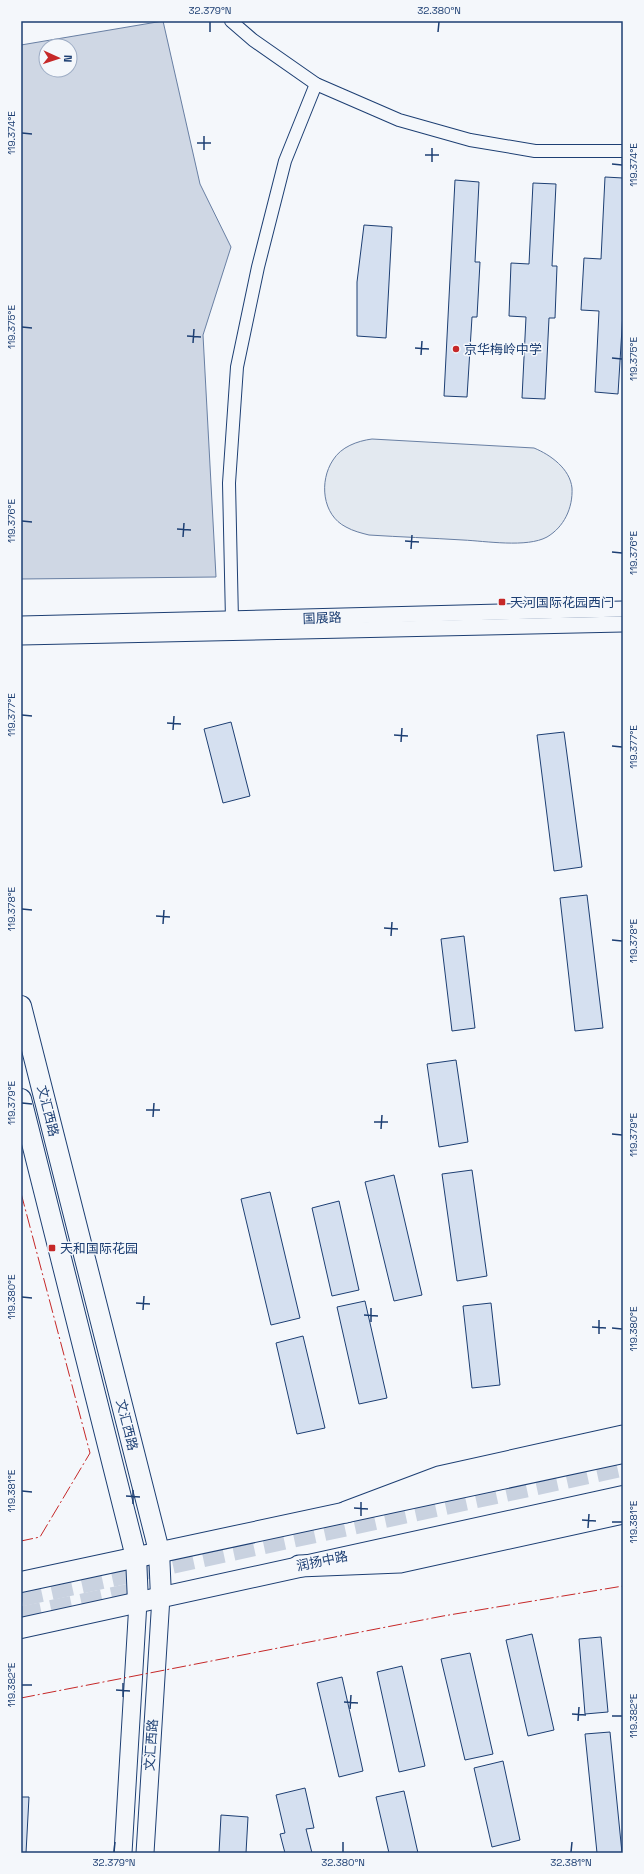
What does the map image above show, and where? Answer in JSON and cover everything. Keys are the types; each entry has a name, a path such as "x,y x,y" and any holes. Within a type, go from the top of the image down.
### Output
{"highway":[{"path":"346,1512 439,1477 623,1436"},
{"path":"299,1566 400,1562 623,1513"}],"main road":[{"name":"文汇西路","path":"21,1006 159,1551 161,1597 145,1853"},
{"name":"文汇西路","path":"21,1099 136,1556 138,1602 123,1853"},
{"path":"21,1582 159,1551 623,1453"},
{"name":"润扬中路","path":"21,1628 623,1496"}],"street":[{"path":"231,21 253,40 316,84 399,120 470,140 535,152 623,151"},
{"path":"232,620 229,483 237,367 258,267 285,161 316,84"},
{"name":"国展路","path":"21,624 232,620 623,609"},
{"name":"国展路","path":"21,636 623,624"}],"shaded area":[{"path":"163,21 200,184 231,247 203,335 216,577 21,579 21,45 38,42 38,78 78,78 78,38 62,38"},
{"path":"372,439 534,448 553,459 568,475 572,488 569,510 563,522 553,533 539,540 529,542 506,543 369,535 354,531 338,522 332,514 325,497 326,478 329,468 336,455 350,445"}],"building":[{"path":"605,177 623,178 623,312 618,394 595,392 599,311 581,310 584,258 601,259"},
{"path":"455,180 479,182 475,262 480,262 477,317 472,317 467,397 444,396"},
{"path":"533,183 556,184 552,266 557,266 555,318 549,318 545,399 522,398 526,317 509,316 511,263 529,264"},
{"path":"364,225 392,227 386,338 357,336 357,282"},
{"path":"231,722 250,796 223,803 204,729"},
{"path":"564,732 582,867 554,871 537,735"},
{"path":"587,895 603,1028 575,1031 560,898"},
{"path":"464,936 475,1028 452,1031 441,939"},
{"path":"456,1060 468,1142 439,1147 427,1064"},
{"path":"472,1170 487,1276 457,1281 442,1174"},
{"path":"394,1175 422,1295 394,1301 365,1182"},
{"path":"270,1192 300,1318 271,1325 241,1199"},
{"path":"339,1201 359,1290 332,1296 312,1208"},
{"path":"365,1301 387,1398 359,1404 337,1307"},
{"path":"491,1303 500,1385 472,1388 463,1306"},
{"path":"303,1336 325,1428 297,1434 276,1343"},
{"path":"532,1634 554,1730 528,1736 506,1640"},
{"path":"601,1637 608,1712 585,1714 579,1639"},
{"path":"470,1653 493,1754 465,1760 441,1659"},
{"path":"402,1666 425,1766 399,1772 377,1672"},
{"path":"342,1677 363,1771 339,1777 317,1683"},
{"path":"610,1732 622,1853 597,1853 585,1734"},
{"path":"503,1761 520,1840 492,1847 474,1768"},
{"path":"305,1788 314,1828 306,1829 312,1853 285,1853 280,1834 285,1833 276,1795"},
{"path":"404,1791 418,1853 389,1853 376,1797"},
{"path":"21,1797 29,1797 26,1853 21,1853"},
{"path":"221,1815 248,1817 246,1853 219,1853"}],"tunnel":[{"path":"21,1596 623,1466"},
{"path":"21,1617 130,1594"}],"power":[{"path":"21,1193 90,1453 40,1537 21,1541"},
{"path":"21,1698 443,1616 623,1586"}],"place":[{"name":"京华梅岭中学","path":"456,349"},
{"name":"天河国际花园西门","path":"502,602"},
{"name":"天和国际花园","path":"52,1248"}]}
